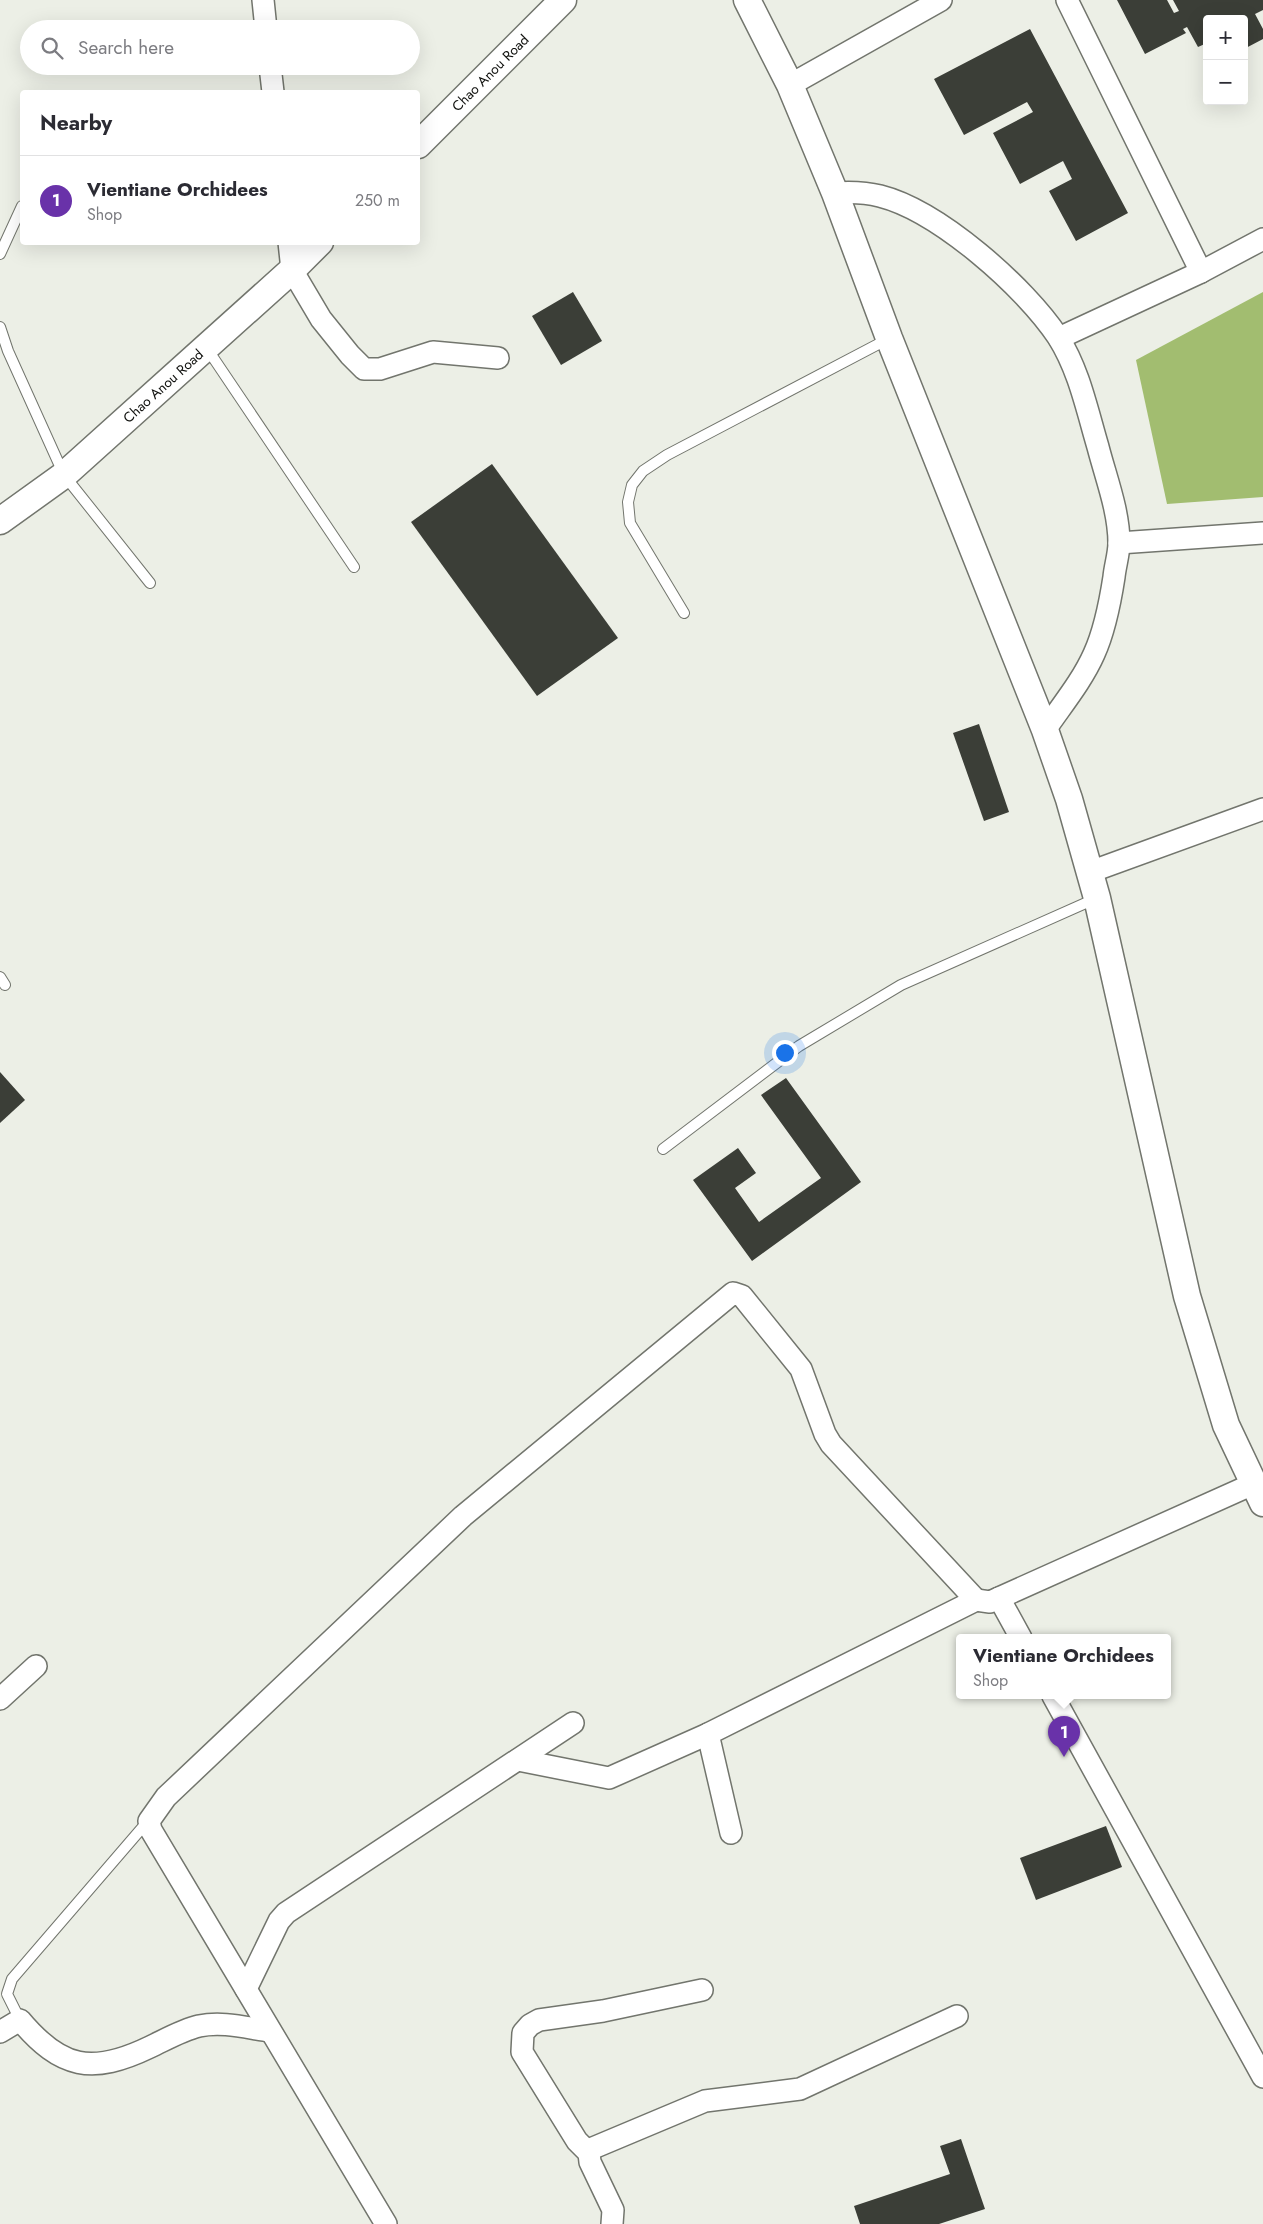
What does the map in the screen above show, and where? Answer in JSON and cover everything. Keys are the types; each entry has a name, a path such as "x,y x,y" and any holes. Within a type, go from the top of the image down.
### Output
{"street":[{"path":"263,0 265,20"},
{"name":"Chao Anou Road","path":"420,143 563,0"},
{"path":"518,1760 609,1778 708,1734 976,1600 990,1602 1257,1484 1226,1425 1187,1296 1097,898 1069,799 1045,730 888,338 835,193 790,85 747,0"},
{"path":"790,85 940,0"},
{"path":"1067,0 1201,272"},
{"path":"271,75 273,90"},
{"path":"835,193 856,192 881,196 904,205 938,224 997,270 1043,317 1059,338 1078,378 1113,501 1118,543 1111,596 1094,654 1075,689 1045,730"},
{"path":"1059,338 1201,272 1263,239"},
{"path":"289,245 292,270 321,319 364,369 380,369 433,352 498,358"},
{"name":"Chao Anou Road","path":"0,521 64,475 292,270 317,245"},
{"path":"1118,543 1263,533"},
{"path":"1090,872 1263,809"},
{"path":"386,2224 159,1845 148,1821 166,1797 463,1516 733,1293 742,1296 801,1369 825,1434 831,1444 976,1600"},
{"path":"999,1598 1019,1634"},
{"path":"0,1699 36,1666"},
{"path":"1055,1699 1263,2077"},
{"path":"246,1989 279,1921 286,1913 573,1723"},
{"path":"708,1734 732,1833"},
{"path":"612,2224 613,2210 590,2162 589,2153 577,2141 522,2052 523,2033 530,2025 539,2020 603,2011 702,1990"},
{"path":"589,2153 593,2148 706,2101 800,2090 957,2016"},
{"path":"0,2032 20,2020 29,2031 60,2057 74,2063 87,2064 130,2057 198,2026 220,2023 270,2032"}],"lane":[{"path":"0,254 20,210"},
{"path":"0,327 8,351 64,475 150,584"},
{"path":"684,613 630,523 628,502 632,485 643,471 667,455 888,338"},
{"path":"206,346 354,566"},
{"path":"663,1149 799,1046 901,986 1097,898"},
{"path":"20,2020 7,1994 12,1979 148,1821"}],"shaded area":[{"path":"1263,292 1263,497 1167,504 1136,360"}],"building":[{"path":"1117,0 1167,0 1174,13 1179,11 1173,0 1263,0 1263,10 1255,14 1263,29 1263,39 1248,47 1248,15 1203,15 1203,45 1198,47 1187,27 1183,29 1186,33 1145,54"},
{"path":"1030,29 1128,213 1076,241 1049,191 1072,179 1063,161 1020,184 993,133 1033,112 1027,102 964,135 934,79"},
{"path":"573,292 602,341 561,365 532,316"},
{"path":"492,464 618,638 537,696 411,522"},
{"path":"979,724 1009,812 984,821 953,733"},
{"path":"0,1072 25,1100 0,1123"},
{"path":"786,1078 861,1182 752,1261 693,1180 738,1148 756,1173 735,1188 759,1222 821,1178 761,1095"},
{"path":"1106,1826 1122,1867 1036,1900 1020,1858"},
{"path":"961,2139 985,2209 939,2224 860,2224 854,2206 950,2174 940,2146"}],"place":[{"name":"Vientiane Orchidees","path":"1064,1757"}]}
